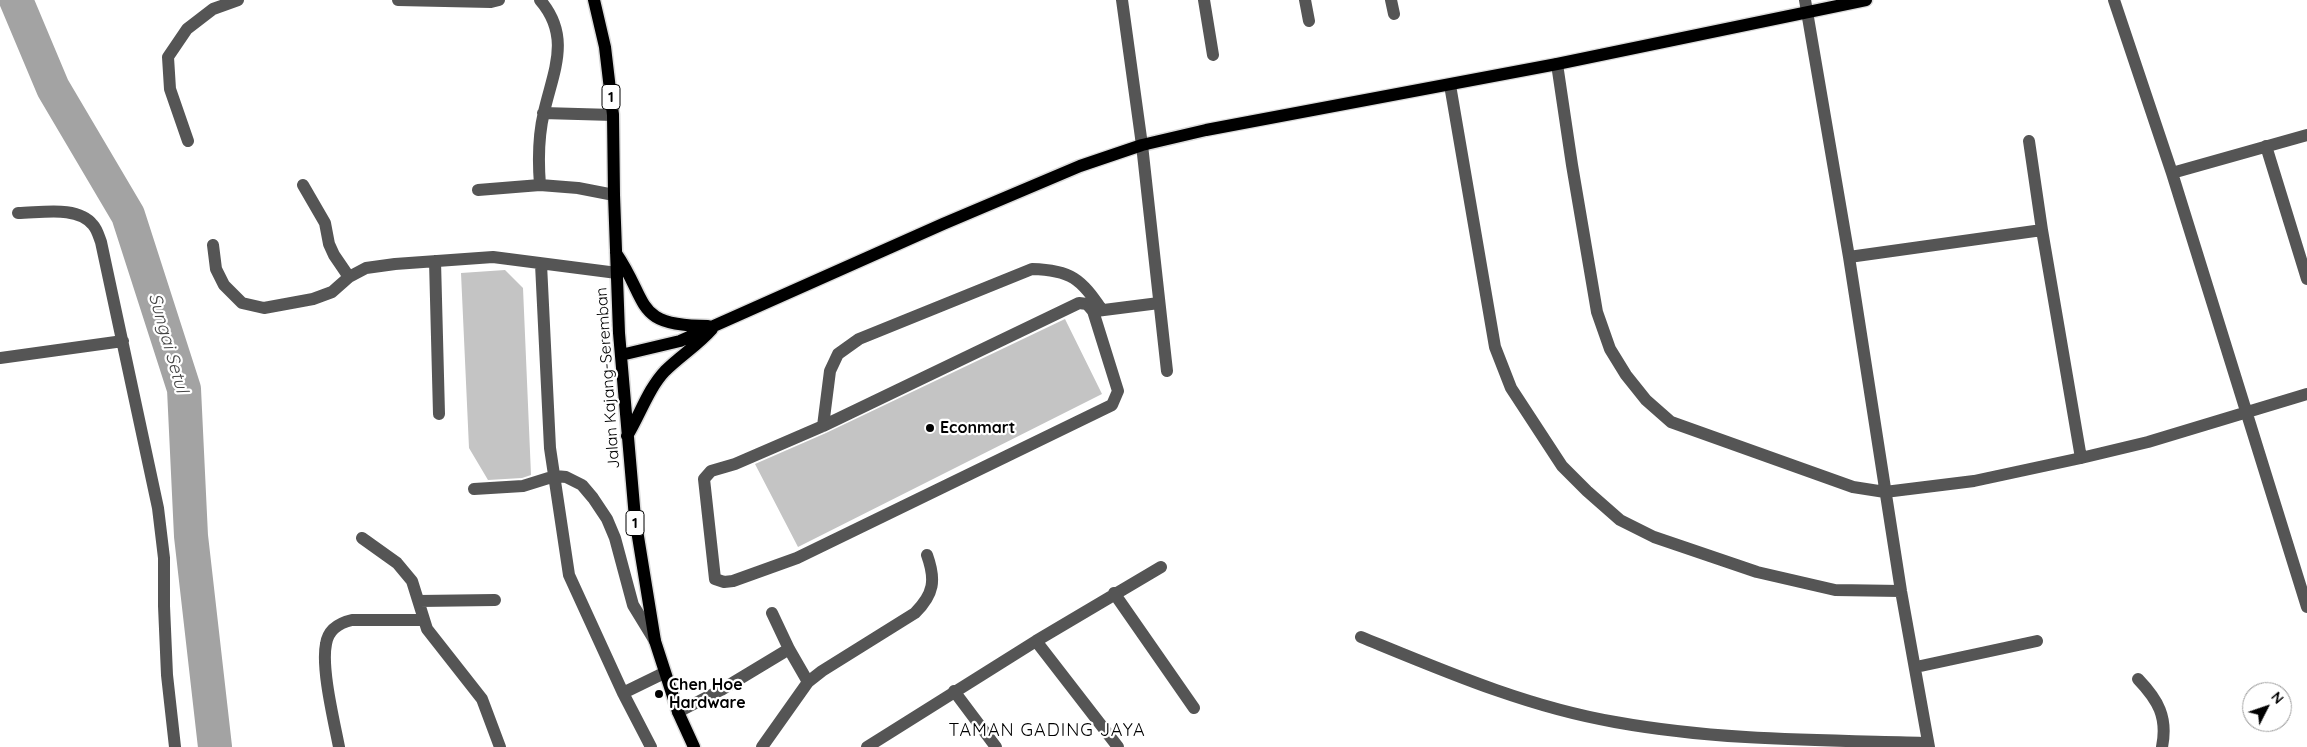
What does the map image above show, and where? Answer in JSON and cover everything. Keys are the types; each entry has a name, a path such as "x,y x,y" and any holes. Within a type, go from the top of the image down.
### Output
{"main road":[{"name":"Jalan Kajang-Seremban","path":"594,0 605,47 613,115 620,355 635,518 655,641 678,712 694,747"},
{"path":"620,355 680,340 716,326 850,264 952,220 1080,166 1142,145 1206,130 1558,64 1806,6 1866,0"},
{"path":"616,254 627,269 639,300 649,312 662,321 674,324 716,326"},
{"path":"627,436 654,386 665,372 701,342 716,326"}],"street":[{"path":"188,141 170,89 168,57 188,29 213,9 238,0"},
{"path":"398,0 491,2 499,0"},
{"path":"540,0 551,15 557,32 558,49 556,69 544,113 538,149 540,185"},
{"path":"1122,0 1142,145 1167,372"},
{"path":"1204,0 1213,55"},
{"path":"1305,0 1309,21"},
{"path":"1391,0 1394,14"},
{"path":"2114,0 2172,173 2307,607"},
{"path":"1361,637 1510,696 1614,722 1728,737 1929,745 1901,591 1849,257 1806,6"},
{"path":"1558,64 1572,165 1597,312 1610,349 1626,375 1646,400 1671,422 1853,486 1885,492 1974,481 2081,458 2148,442 2307,394"},
{"path":"1450,85 1495,347 1511,388 1562,466 1620,520 1654,538 1757,572 1834,590 1901,591"},
{"path":"544,113 613,115"},
{"path":"2172,173 2307,135"},
{"path":"2029,141 2042,230 2081,458"},
{"path":"2266,146 2307,279"},
{"path":"303,185 325,223 329,244 334,255 349,278"},
{"path":"478,190 540,185 578,188 614,195"},
{"path":"18,213 58,212 79,214 93,224 101,242 158,508 164,558 167,675 175,747"},
{"path":"1849,257 2042,230"},
{"path":"213,245 216,269 224,285 242,303 264,308 313,299 332,292 349,278 366,268 435,261 493,257 617,273"},
{"path":"435,261 439,414"},
{"path":"541,264 550,448 570,575 623,693 651,747"},
{"path":"823,426 830,371 838,354 859,340 1032,269 1048,269 1076,278 1089,290 1098,310 1118,390 1112,405 797,558 732,581 724,582 715,578 704,478 707,474 823,426 1079,304 1087,304 1098,310 1159,303"},
{"path":"0,358 123,341"},
{"path":"474,489 523,486 555,476 566,477 582,485 594,498 607,519 615,538 633,606 655,641"},
{"path":"362,538 397,563 412,581 427,629 482,699 500,747"},
{"path":"762,747 808,682 822,670 915,613 924,603 932,590 932,571 927,555"},
{"path":"867,747 1114,593 1161,568"},
{"path":"1114,593 1194,708"},
{"path":"419,601 495,600"},
{"path":"772,613 789,649 808,682"},
{"path":"339,747 326,666 326,644 331,632 341,622 352,620 423,620"},
{"path":"1036,641 1118,747"},
{"path":"1916,667 2037,641"},
{"path":"678,712 721,690 789,649"},
{"path":"623,693 664,673"},
{"path":"2138,679 2152,694 2162,714 2165,732 2162,747"},
{"path":"954,691 996,747"}],"building":[{"path":"505,270 523,288 531,475 522,478 488,480 469,448 461,273"},
{"name":"Econmart","path":"1065,319 1102,394 798,547 755,464 826,433"}],"waterway":[{"name":"Sungai Setul","path":"16,0 53,88 128,215 184,389 191,536 215,747"}],"place":[{"name":"Econmart","path":"930,428"},
{"name":"Chen Hoe Hardware","path":"659,694"}],"district":[{"name":"TAMAN GADING JAYA","path":"1047,731"}]}
